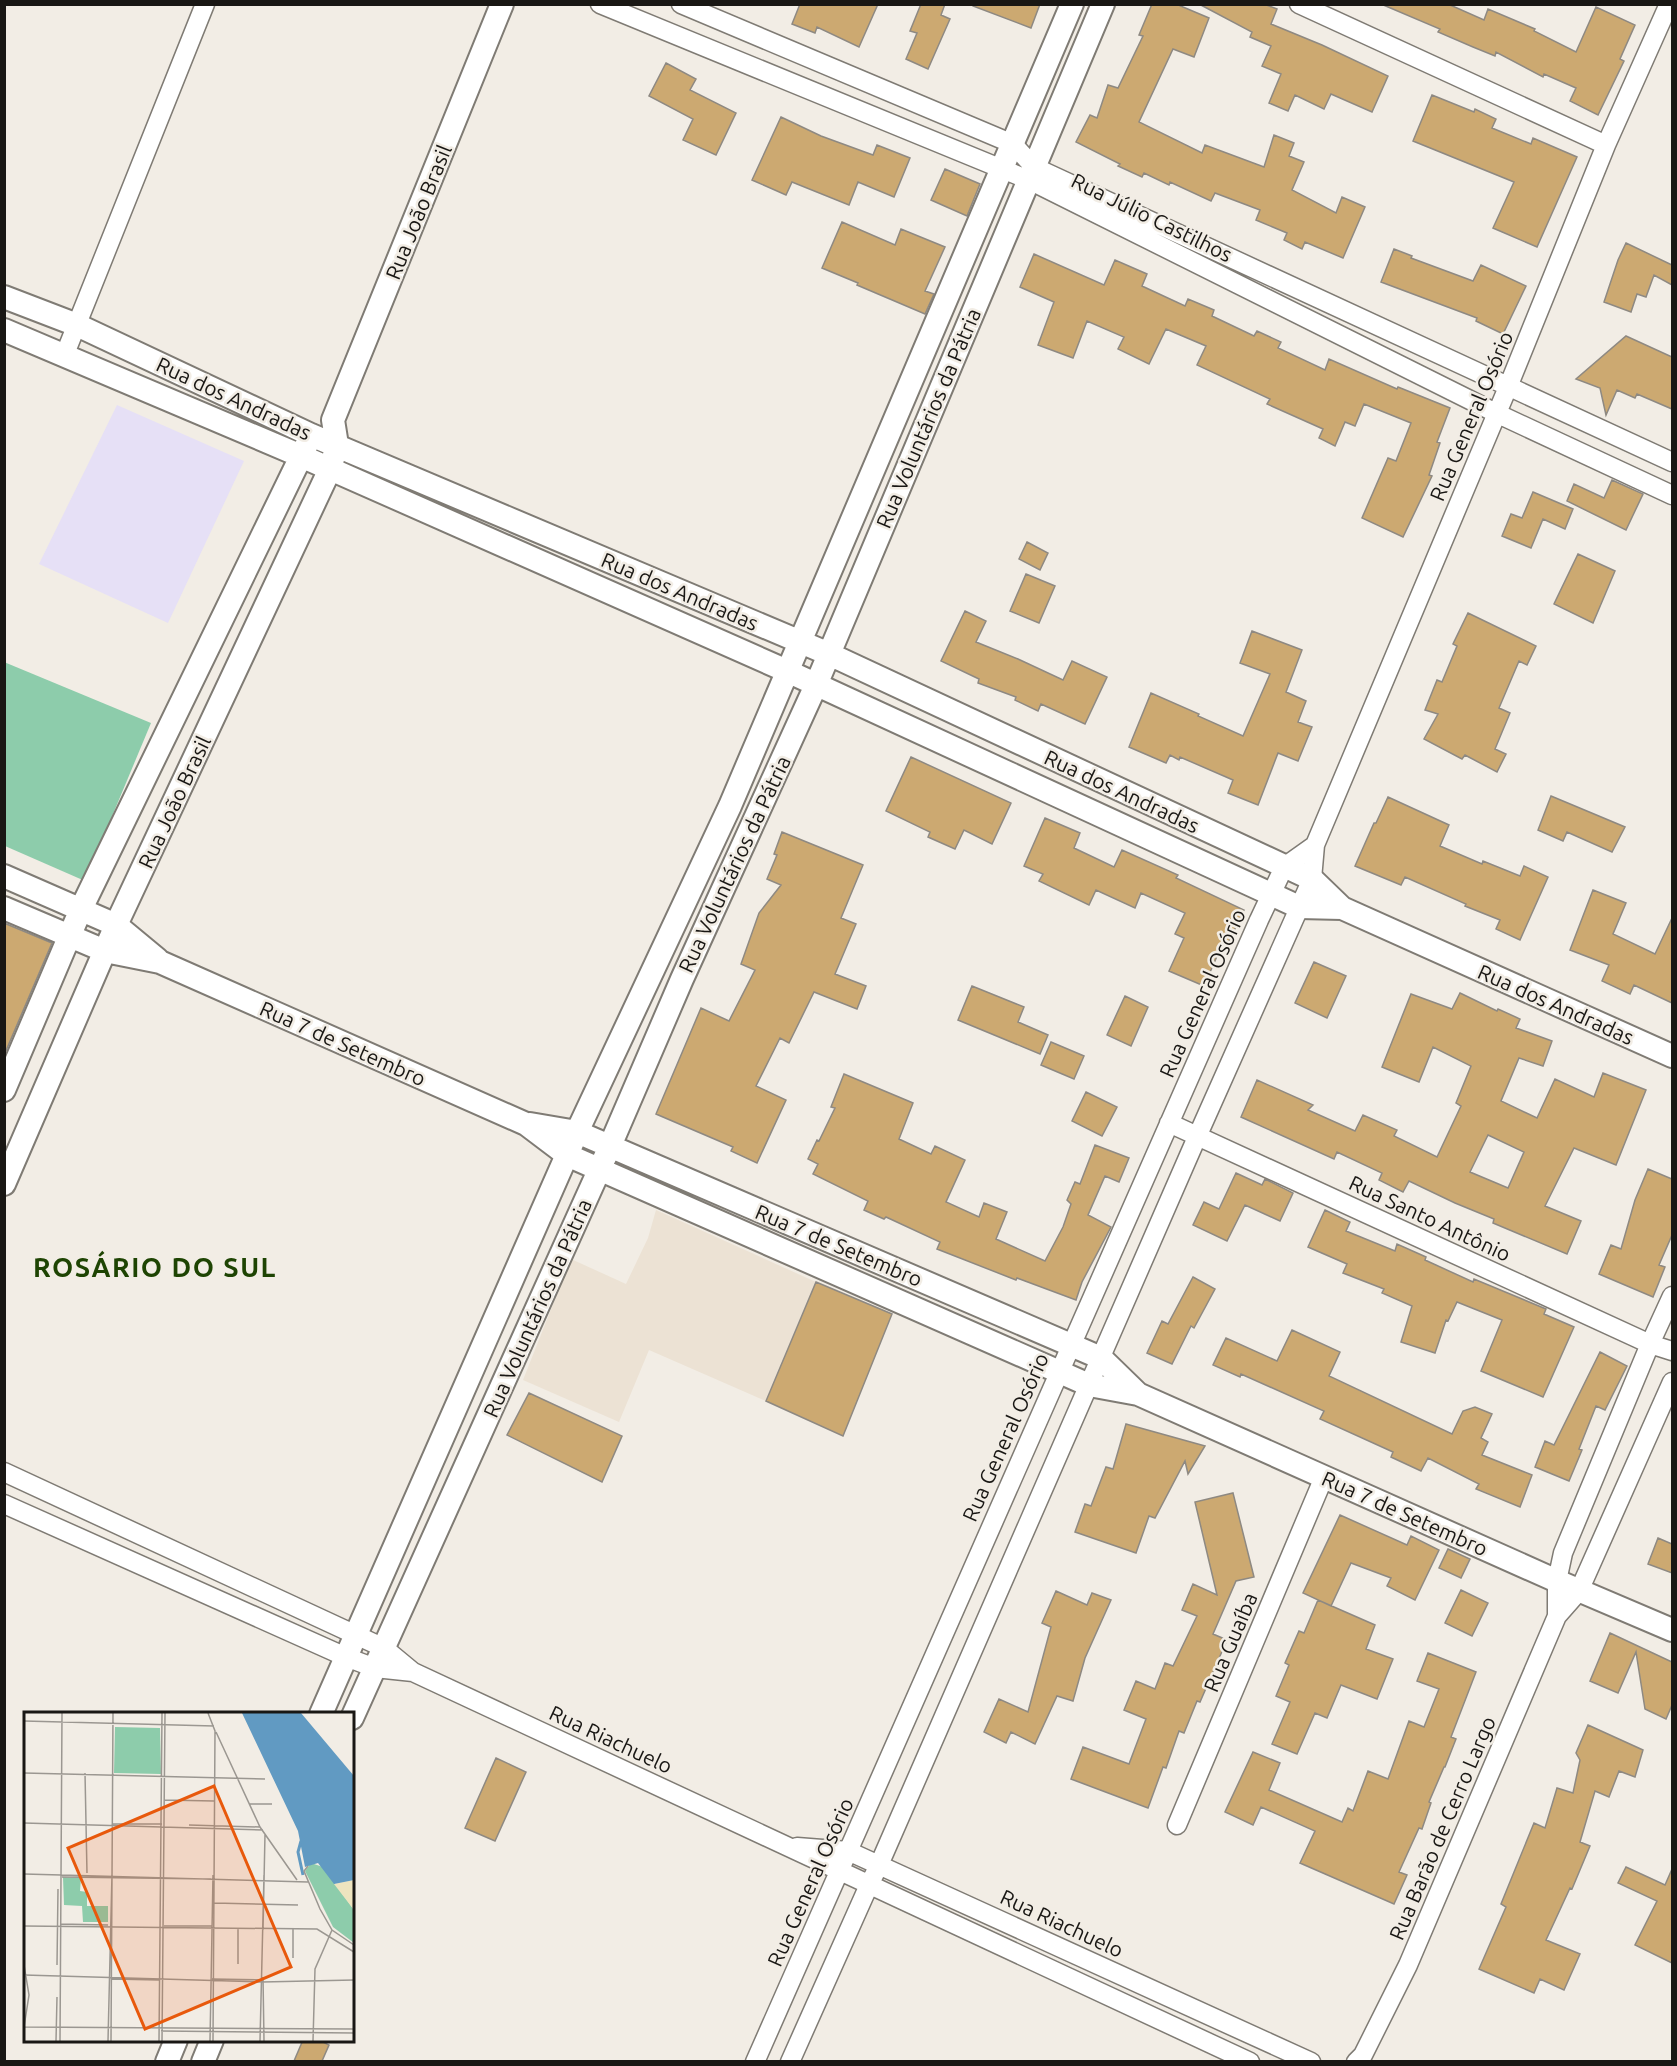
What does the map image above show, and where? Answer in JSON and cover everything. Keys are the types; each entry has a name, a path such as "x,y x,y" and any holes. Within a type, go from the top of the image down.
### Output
{"street":[{"path":"64,354 205,4"},
{"name":"Rua João Brasil","path":"5,1182 116,925 330,469 337,445 333,420 502,4"},
{"name":"Rua Júlio Castilhos","path":"600,4 1003,169 1031,174 1667,459"},
{"name":"Rua Júlio Castilhos","path":"681,4 1012,144 1031,174 1496,413 1672,495"},
{"name":"Rua Voluntários da Pátria","path":"321,1712 577,1132 719,829 801,642 1072,4"},
{"name":"Rua Voluntários da Pátria","path":"354,1714 816,685 1103,4"},
{"path":"1299,4 1606,145"},
{"name":"Rua General Osório","path":"790,2061 879,1865 1312,879 1315,845 1508,387 1606,145 1669,4"},
{"name":"Rua dos Andradas","path":"4,297 77,325 311,435 829,654 1312,879 1342,908 1672,1056"},
{"name":"Rua dos Andradas","path":"4,330 301,456 787,671 1299,907 1342,908"},
{"path":"925,350 952,360"},
{"path":"311,435 333,420"},
{"name":"Rua João Brasil","path":"4,1090 81,909 311,435"},
{"path":"1649,485 1667,459"},
{"path":"485,539 496,512"},
{"path":"850,527 878,538"},
{"path":"650,610 659,582"},
{"path":"1126,827 1137,798"},
{"path":"719,829 745,842"},
{"name":"Rua General Osório","path":"755,2061 1271,894 1284,867 1315,845"},
{"name":"Rua 7 de Setembro","path":"4,876 116,925 160,962"},
{"name":"Rua 7 de Setembro","path":"4,908 105,951 160,962 526,1124 567,1155 802,1259 1089,1385 1138,1394 1579,1591 1672,1630"},
{"path":"654,967 682,979"},
{"name":"Rua Santo Antônio","path":"1170,1123 1650,1344 1672,1351"},
{"name":"Rua 7 de Setembro","path":"526,1124 577,1132 1101,1358 1138,1394"},
{"path":"802,1259 814,1234"},
{"name":"Rua Barão de Cerro Largo","path":"1557,1616 1557,1581 1563,1553 1672,1296"},
{"name":"Rua Barão de Cerro Largo","path":"1361,2059 1408,1965 1557,1616 1579,1591 1672,1382"},
{"path":"4,1472 357,1635 379,1658"},
{"name":"Rua Guaíba","path":"1177,1825 1324,1477"},
{"path":"4,1504 346,1657 379,1658"},
{"name":"Rua Riachuelo","path":"379,1658 790,1846 840,1872 1250,2061"},
{"name":"Rua Riachuelo","path":"790,1846 848,1851 1311,2061"},
{"path":"167,2061 175,2042"},
{"path":"203,2061 211,2042"}],"shaded area":[{"path":"117,405 244,461 168,623 39,564"},
{"path":"656,1210 816,1282 766,1401 649,1350 619,1422 523,1380 571,1259 626,1284 648,1238"}],"green space":[{"path":"4,662 151,723 85,881 5,846"}],"building":[{"path":"800,4 878,4 859,47 817,27 815,33 792,24"},
{"path":"921,4 945,4 941,15 950,19 928,69 906,59 917,33 910,31"},
{"path":"973,4 1040,4 1031,28 973,6"},
{"path":"1152,4 1176,4 1209,18 1194,57 1173,49 1139,122 1202,153 1205,145 1264,167 1274,135 1294,143 1289,156 1304,162 1292,190 1336,213 1342,197 1365,207 1343,258 1305,242 1302,249 1284,240 1287,233 1256,220 1260,210 1215,193 1211,201 1170,182 1169,185 1144,173 1142,177 1076,142 1090,115 1097,118 1108,85 1118,88 1143,36 1139,35"},
{"path":"1199,4 1264,4 1277,9 1271,24 1388,76 1372,112 1331,94 1324,109 1295,95 1288,111 1269,103 1281,74 1262,66 1271,46 1250,37 1252,32"},
{"path":"1381,4 1448,4 1484,20 1488,9 1535,29 1534,31 1576,52 1596,7 1635,25 1620,59 1624,61 1598,115 1570,101 1576,88 1544,74 1543,77 1496,52 1495,56 1438,32 1440,29"},
{"path":"666,63 696,79 690,90 736,113 716,155 683,140 693,119 649,96"},
{"path":"1432,95 1474,112 1475,109 1496,119 1492,128 1531,144 1533,138 1577,157 1537,247 1493,228 1514,182 1413,141"},
{"path":"781,117 821,136 873,155 877,145 910,158 894,197 858,182 849,205 792,182 786,195 752,180"},
{"path":"945,169 980,184 967,216 931,200"},
{"path":"842,222 895,245 901,229 945,247 925,291 934,294 925,314 822,268"},
{"path":"1626,243 1672,265 1672,285 1654,275 1646,297 1637,294 1631,312 1604,302"},
{"path":"1394,249 1412,256 1411,258 1473,281 1481,265 1526,286 1503,334 1476,321 1477,318 1381,282"},
{"path":"1034,254 1104,285 1115,260 1147,274 1142,286 1185,306 1188,299 1214,310 1212,316 1254,336 1257,331 1281,342 1278,348 1325,370 1329,359 1397,389 1398,387 1450,408 1437,442 1440,443 1429,475 1432,476 1403,537 1362,518 1388,458 1396,461 1411,423 1364,404 1355,426 1345,422 1335,446 1319,438 1323,429 1267,404 1270,399 1197,365 1206,346 1166,329 1149,364 1118,349 1124,337 1087,321 1073,358 1038,345 1054,302 1020,287"},
{"path":"1626,336 1672,357 1672,409 1637,394 1635,398 1617,390 1606,415 1600,388 1576,379"},
{"path":"1612,480 1643,494 1626,530 1567,501 1574,484 1604,498"},
{"path":"1533,492 1573,509 1565,529 1543,519 1531,548 1502,536 1511,514 1522,518"},
{"path":"1027,542 1048,553 1040,570 1019,559"},
{"path":"1578,554 1615,571 1593,623 1554,604"},
{"path":"1026,574 1055,586 1039,623 1010,611"},
{"path":"965,611 986,621 976,642 1063,680 1072,661 1107,677 1085,724 1041,704 1038,711 1015,700 1016,697 978,683 979,679 941,661"},
{"path":"1468,613 1536,646 1527,665 1519,661 1499,708 1510,713 1495,749 1506,754 1497,772 1465,755 1462,759 1424,739 1438,714 1425,710 1437,680 1442,682 1457,646 1453,644"},
{"path":"1252,631 1302,650 1286,692 1306,701 1298,722 1312,727 1298,761 1278,753 1258,805 1228,793 1233,780 1180,757 1179,760 1170,755 1166,763 1129,747 1151,693 1243,736 1270,674 1240,663"},
{"path":"911,757 1011,803 992,844 964,830 955,849 928,837 930,832 886,811"},
{"path":"1551,796 1625,827 1612,852 1567,832 1563,841 1538,830"},
{"path":"1388,797 1449,825 1440,846 1482,864 1483,861 1520,876 1524,866 1548,877 1520,940 1496,929 1500,920 1465,906 1466,904 1405,877 1401,885 1355,866"},
{"path":"1045,818 1080,833 1074,848 1114,867 1122,850 1178,875 1176,878 1244,910 1222,956 1218,954 1204,986 1169,971 1184,938 1175,934 1185,913 1141,893 1135,908 1096,890 1089,905 1039,881 1043,874 1024,866"},
{"path":"782,832 863,865 841,918 856,924 835,974 866,986 857,1009 814,992 789,1043 780,1038 756,1086 786,1100 757,1163 731,1151 733,1147 656,1114 701,1008 729,1021 755,970 741,964 759,913 781,885 767,879 777,855 774,854"},
{"path":"1593,890 1626,903 1613,934 1655,954 1672,918 1672,1003 1634,985 1630,994 1602,981 1609,965 1570,950"},
{"path":"4,923 52,943 5,1053 4,1053"},
{"path":"1314,962 1346,976 1327,1018 1295,1003"},
{"path":"972,986 1024,1007 1018,1022 1048,1035 1040,1054 958,1020"},
{"path":"1460,993 1497,1011 1498,1009 1520,1019 1516,1028 1552,1041 1543,1066 1519,1058 1501,1101 1537,1118 1555,1079 1594,1097 1603,1073 1646,1090 1616,1165 1574,1148 1545,1206 1581,1221 1567,1254 1493,1223 1494,1219 1409,1181 1403,1192 1379,1180 1382,1173 1337,1152 1334,1159 1241,1117 1257,1080 1313,1105 1308,1110 1355,1131 1363,1115 1397,1130 1394,1136 1437,1157 1461,1106 1456,1103 1471,1066 1433,1047 1419,1082 1382,1067 1411,994 1452,1009","holes":["1488,1135 1524,1152 1508,1188 1470,1172"]},
{"path":"1125,996 1148,1007 1131,1046 1107,1035"},
{"path":"1051,1042 1084,1056 1074,1079 1041,1065"},
{"path":"844,1074 913,1103 899,1139 931,1154 935,1146 965,1160 946,1202 979,1217 984,1203 1007,1212 996,1239 1045,1261 1063,1227 1071,1204 1067,1200 1075,1182 1080,1184 1095,1145 1129,1158 1119,1182 1105,1176 1088,1215 1111,1227 1082,1282 1076,1300 1017,1278 1016,1280 937,1249 940,1242 886,1217 884,1219 864,1210 868,1201 813,1174 818,1164 808,1159 835,1108 831,1107"},
{"path":"1086,1092 1117,1107 1102,1136 1072,1121"},
{"path":"1648,1169 1672,1179 1672,1235 1659,1265 1665,1267 1653,1297 1599,1274 1611,1245 1621,1249 1635,1200"},
{"path":"1236,1173 1262,1185 1265,1179 1293,1193 1280,1221 1245,1205 1227,1241 1193,1225 1204,1202 1219,1209"},
{"path":"1325,1210 1350,1222 1346,1231 1395,1251 1397,1244 1473,1282 1474,1279 1546,1309 1544,1314 1574,1327 1543,1397 1481,1371 1502,1320 1457,1302 1448,1321 1446,1320 1435,1353 1401,1342 1412,1306 1382,1293 1384,1289 1343,1273 1347,1264 1308,1247"},
{"path":"1193,1277 1215,1289 1194,1328 1191,1326 1172,1364 1147,1353 1162,1321 1168,1324"},
{"path":"816,1282 892,1314 843,1436 766,1401"},
{"path":"1292,1330 1340,1352 1329,1376 1452,1434 1463,1411 1475,1407 1492,1414 1481,1438 1488,1442 1482,1455 1532,1475 1520,1507 1476,1489 1479,1484 1428,1458 1421,1471 1391,1457 1393,1452 1320,1419 1324,1411 1241,1374 1240,1377 1213,1365 1226,1338 1277,1361"},
{"path":"1600,1352 1627,1366 1605,1410 1596,1406 1569,1481 1535,1467 1545,1441 1554,1445"},
{"path":"529,1393 622,1436 602,1482 507,1435"},
{"path":"1126,1424 1205,1446 1188,1474 1185,1461 1155,1518 1149,1516 1136,1553 1075,1532 1085,1504 1091,1506 1106,1467 1113,1469"},
{"path":"1233,1493 1254,1577 1236,1581 1213,1634 1227,1640 1184,1733 1179,1731 1148,1808 1071,1779 1083,1747 1129,1764 1146,1719 1124,1710 1136,1681 1155,1689 1165,1663 1173,1666 1197,1616 1182,1610 1193,1584 1217,1595 1195,1502"},
{"path":"1340,1515 1407,1545 1411,1536 1439,1550 1415,1600 1387,1586 1391,1578 1351,1563 1331,1606 1303,1593"},
{"path":"1658,1538 1672,1544 1672,1573 1648,1564"},
{"path":"1448,1549 1470,1559 1461,1578 1439,1568"},
{"path":"1461,1590 1488,1603 1472,1636 1445,1623"},
{"path":"1056,1591 1087,1605 1092,1593 1111,1600 1085,1658 1073,1701 1057,1696 1035,1744 1011,1732 1006,1743 984,1732 999,1699 1028,1712 1051,1627 1042,1623"},
{"path":"1318,1600 1375,1625 1366,1649 1393,1659 1377,1699 1341,1685 1327,1718 1315,1713 1297,1754 1272,1744 1290,1702 1276,1696 1289,1665 1285,1663 1299,1631 1304,1633"},
{"path":"1610,1633 1672,1662 1672,1705 1666,1719 1645,1709 1636,1652 1618,1693 1590,1681"},
{"path":"1428,1653 1476,1672 1451,1737 1456,1739 1429,1802 1431,1803 1422,1829 1419,1828 1399,1872 1407,1875 1394,1904 1300,1863 1315,1831 1261,1807 1253,1825 1225,1812 1253,1752 1280,1763 1269,1790 1342,1822 1348,1808 1353,1811 1368,1771 1388,1779 1409,1721 1424,1727 1439,1689 1417,1681"},
{"path":"1588,1725 1643,1750 1635,1777 1619,1771 1609,1797 1595,1791 1580,1842 1590,1846 1572,1889 1570,1888 1546,1940 1580,1954 1564,1990 1540,1979 1534,1993 1479,1969 1506,1907 1501,1904 1534,1823 1545,1828 1557,1788 1573,1793 1580,1760 1576,1753"},
{"path":"496,1758 526,1772 495,1841 465,1828"},
{"path":"1626,1867 1665,1885 1672,1869 1672,1963 1635,1945 1657,1901 1618,1883"},
{"path":"302,2042 323,2042 329,2045 322,2061 294,2061"}],"district":[{"name":"ROSÁRIO DO SUL","path":"155,1267"}]}
